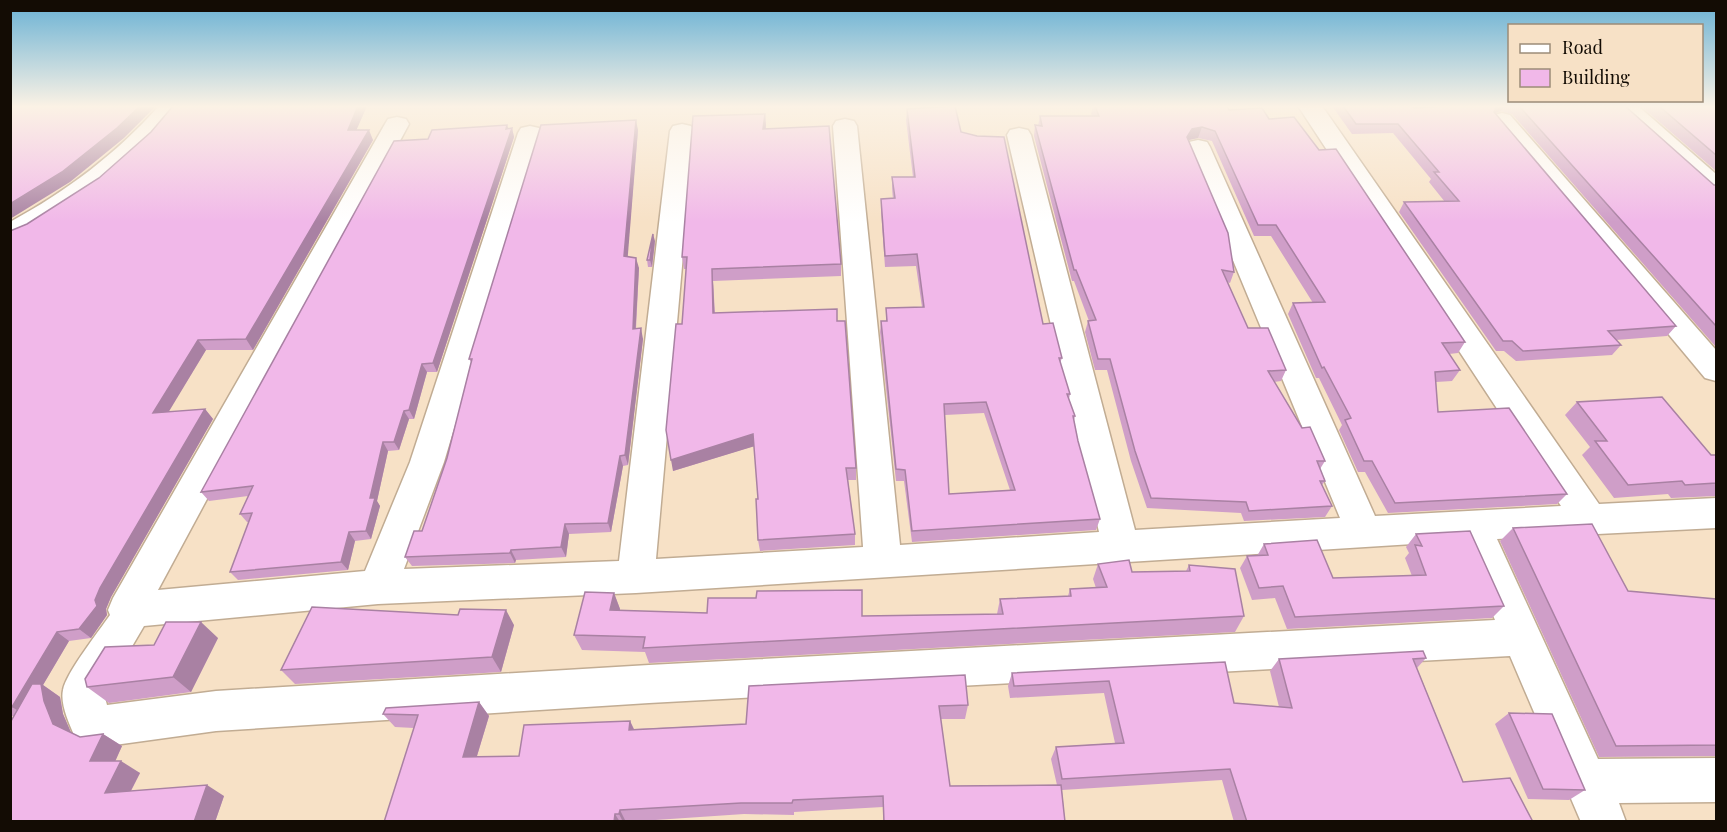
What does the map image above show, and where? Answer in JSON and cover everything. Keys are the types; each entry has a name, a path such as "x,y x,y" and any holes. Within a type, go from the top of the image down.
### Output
{"street":[{"path":"10,234 67,201 96,181 135,145"},
{"path":"385,145 127,610 378,587 636,577 1121,546 1716,513"},
{"path":"378,587 427,462 526,145"},
{"path":"636,577 680,145"},
{"path":"847,145 883,562"},
{"path":"1021,145 1121,546"},
{"path":"1336,145 1591,521"},
{"path":"1523,145 1716,370"},
{"path":"1668,145 1716,187"},
{"path":"1198,147 1365,533"},
{"path":"1473,526 1604,822"},
{"path":"125,625 83,691 89,721 100,726 216,711 649,684 1523,637"},
{"path":"1588,782 1716,780"}],"building":[{"path":"10,145 96,145 62,172 10,204"},
{"path":"137,145 360,145 246,339 198,340 153,413 205,409 100,588 95,600 97,606 79,629 57,632 10,707 10,231 27,224 99,178"},
{"path":"392,145 506,145 433,363 422,364 409,410 404,411 394,442 383,442 370,498 375,498 366,531 349,532 341,562 230,572 252,513 240,514 253,486 201,492"},
{"path":"535,145 634,145 624,256 636,258 633,329 641,328 625,455 620,456 608,523 565,524 561,547 511,550 510,553 405,557 414,531 422,531 447,458 472,359 469,359"},
{"path":"691,145 831,145 841,264 712,269 713,313 837,309 837,321 845,321 856,468 846,468 855,534 758,540 756,499 758,499 753,434 671,460 666,430 676,324 682,324 687,257 682,257"},
{"path":"911,145 1006,145 1043,324 1053,323 1062,358 1059,358 1070,394 1067,394 1075,416 1073,416 1078,441 1100,519 912,531 905,470 896,469 881,321 887,321 886,308 924,307 917,254 885,256 881,199 895,198 892,177 915,177","holes":["986,402 1015,490 949,494 944,404"]},
{"path":"1040,145 1190,145 1228,233 1234,272 1222,270 1248,328 1268,328 1286,370 1268,371 1302,428 1310,427 1325,461 1317,461 1325,481 1320,481 1332,506 1249,511 1246,502 1151,498 1135,451 1110,359 1098,359 1088,321 1096,320 1076,270 1074,270"},
{"path":"1221,145 1315,145 1319,150 1336,149 1465,342 1442,343 1460,370 1435,372 1438,412 1509,408 1567,494 1395,503 1372,461 1364,461 1345,420 1351,418 1324,367 1322,368 1293,303 1325,302 1276,225 1258,225"},
{"path":"1416,145 1522,145 1676,326 1608,331 1621,345 1523,351 1512,341 1503,341 1404,202 1459,201 1434,172 1439,172"},
{"path":"1554,145 1669,145 1716,185 1716,326"},
{"path":"1704,145 1716,145 1716,155"},
{"path":"653,234 650,260 647,260"},
{"path":"1662,397 1711,455 1716,455 1716,483 1685,485 1682,481 1628,485 1595,441 1607,441 1577,402"},
{"path":"1592,524 1628,591 1716,599 1716,745 1616,746 1513,528"},
{"path":"1470,531 1504,606 1295,617 1283,586 1259,588 1247,556 1268,555 1264,544 1317,540 1333,578 1426,575 1415,545 1422,546 1416,534"},
{"path":"1129,560 1132,572 1190,571 1189,565 1235,569 1244,616 643,648 645,637 574,635 585,592 614,593 610,610 707,613 708,598 756,598 757,591 862,590 862,616 1003,614 1000,599 1071,596 1070,589 1107,587 1098,564"},
{"path":"312,607 458,615 460,609 506,610 492,657 281,670"},
{"path":"166,622 201,622 173,677 87,687 85,679 105,647 154,645"},
{"path":"1423,651 1426,658 1413,659 1463,782 1510,778 1533,822 1247,822 1230,769 1062,779 1056,747 1124,743 1109,681 1014,686 1012,673 1225,662 1234,703 1292,708 1279,659"},
{"path":"965,675 968,705 939,706 950,786 1061,785 1065,822 884,822 883,796 793,800 792,803 741,803 620,810 619,814 615,814 614,822 384,822 418,715 383,714 386,708 479,702 463,757 519,756 524,725 630,721 629,730 746,724 749,686"},
{"path":"32,684 41,684 44,701 53,724 80,737 103,734 90,761 121,761 105,793 207,785 194,822 10,822 10,723"},
{"path":"1509,713 1552,714 1585,790 1543,789"}]}
